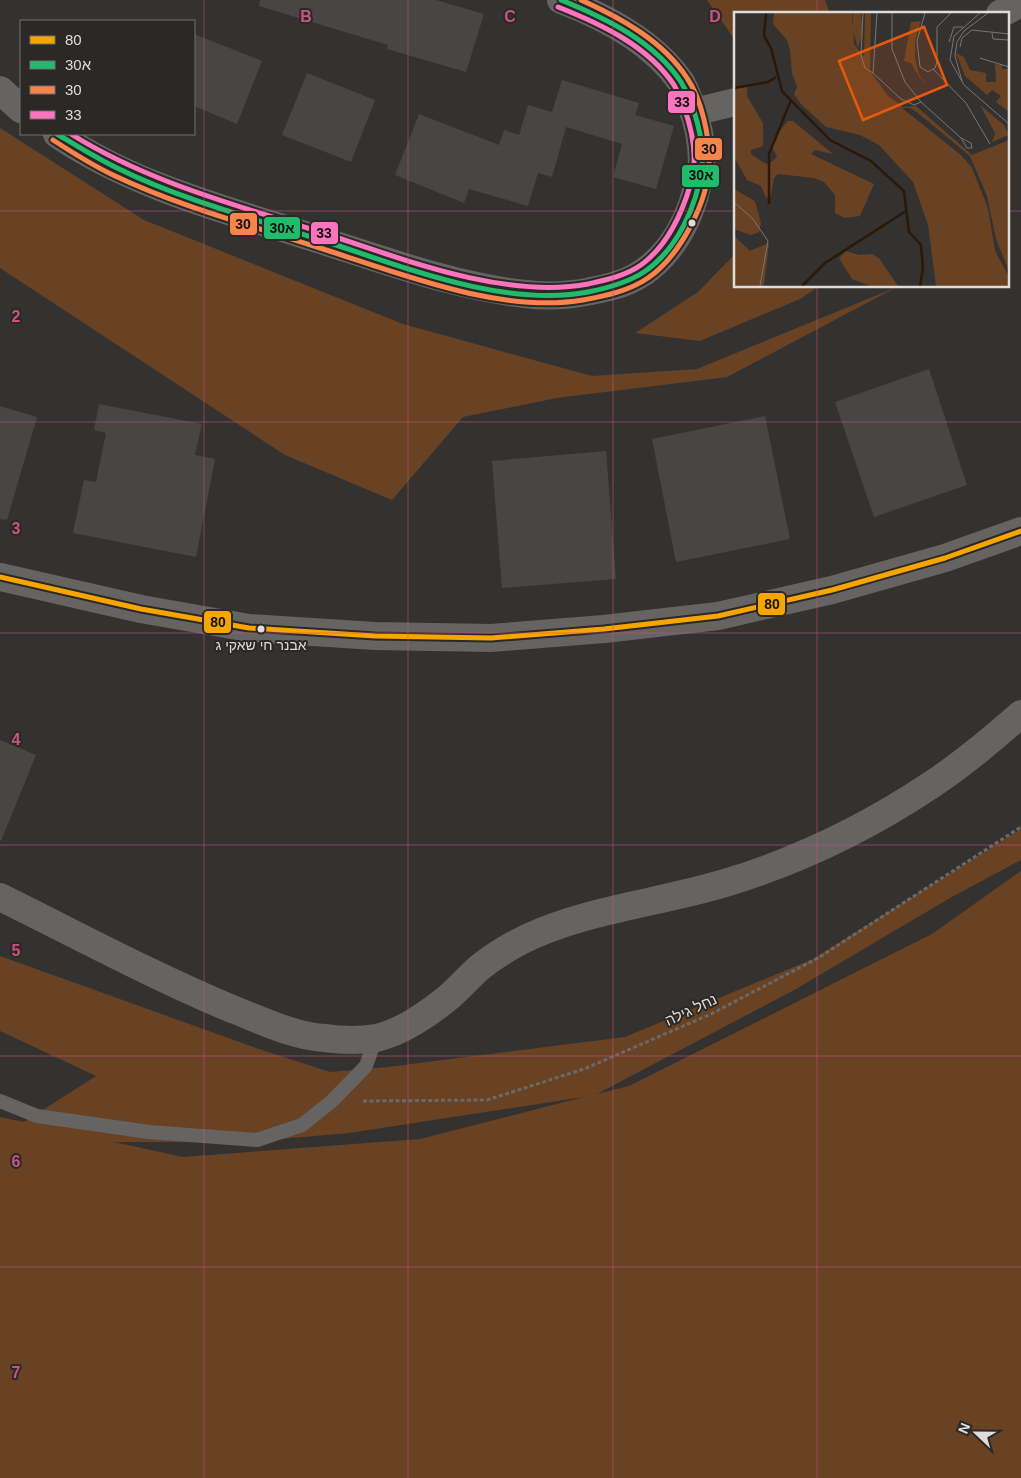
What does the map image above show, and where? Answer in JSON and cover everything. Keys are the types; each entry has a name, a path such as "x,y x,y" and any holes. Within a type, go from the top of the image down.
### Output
{"street":[{"path":"59,135 110,165 168,191 388,261 475,286 526,295 568,296 616,286 646,272 672,245 692,208 702,165 698,128 694,112 682,84 663,61 638,40 606,19 561,0"},
{"path":"1004,12 1021,3"},
{"path":"0,90 20,108"},
{"path":"694,112 734,102"},
{"path":"0,576 141,609 249,628 375,636 491,638 604,629 718,616 832,590 946,558 1021,530"},
{"path":"0,897 204,997 264,1022 322,1038 376,1038 404,1026 428,1012 450,996 478,969 510,946 543,931 583,918 725,883 777,866 831,842 883,815 933,784 980,749 1021,714"}],"lane":[{"path":"0,1101 37,1116 148,1132 257,1140 302,1125 332,1101 366,1066 376,1038"}],"path":[{"name":"נחל גילה","path":"332,1101 486,1100 584,1069 711,1014 818,958 1021,827"}],"shaded area":[{"path":"707,0 825,0 829,12 734,12 734,39"},
{"path":"0,128 144,220 403,324 592,376 697,369 895,288 727,377 557,398 463,417 392,500 285,455 0,268"},
{"path":"734,255 734,288 816,288 800,299 700,341 635,333 698,292"},
{"path":"1021,829 1021,860 950,898 796,989 597,1094 629,1086 932,934 1021,871 1021,1478 0,1478 0,1117 24,1122 96,1076 0,1031 0,956 259,1049 330,1072 388,1067 625,1037 813,959","holes":["584,1097 420,1139 183,1157 114,1142 244,1142 349,1133"]}],"building":[{"path":"260,0 436,0 484,14 466,72 387,49 388,45 259,6"},
{"path":"195,34 262,61 237,124 195,106"},
{"path":"307,73 375,100 351,162 282,135"},
{"path":"562,80 639,103 635,115 674,126 656,189 613,177 622,144 566,127 552,177 538,173 528,206 469,189 464,203 395,175 419,114 499,145 504,130 519,135 528,105 552,112"},
{"path":"929,369 967,485 874,517 835,402"},
{"path":"99,404 202,424 195,455 215,459 196,557 73,533 84,480 96,482 106,433 94,430"},
{"path":"0,406 37,417 7,520 0,519"},
{"path":"765,416 790,539 676,562 652,439"},
{"path":"606,451 616,579 502,588 492,461"},
{"path":"0,740 36,755 1,841 0,840"}],"transit line":[{"name":"30א","path":"59,135 109,164 167,190 217,208 453,282 522,294 555,295 588,292 610,287 631,279 656,263 684,226 695,197 702,167 702,147 698,123 681,82 657,54 627,32 561,0"},
{"name":"30","path":"53,140 105,171 164,197 418,280 485,297 519,301 551,303 608,295 625,290 648,278 660,268 681,242 698,211 704,195 709,164 708,143 697,97 687,78 677,65 666,53 640,32 581,0"},
{"name":"33","path":"73,135 129,165 190,190 451,273 521,286 555,287 588,284 608,279 622,275 641,265 666,240 672,230 690,186 694,168 692,134 684,107 674,85 651,59 607,29 558,7"},
{"name":"80","path":"0,577 141,609 249,628 375,636 491,638 604,629 718,616 832,590 945,558 1021,531"}],"place":[{"name":"אבנר חי שאקי ג","path":"261,629"}]}
